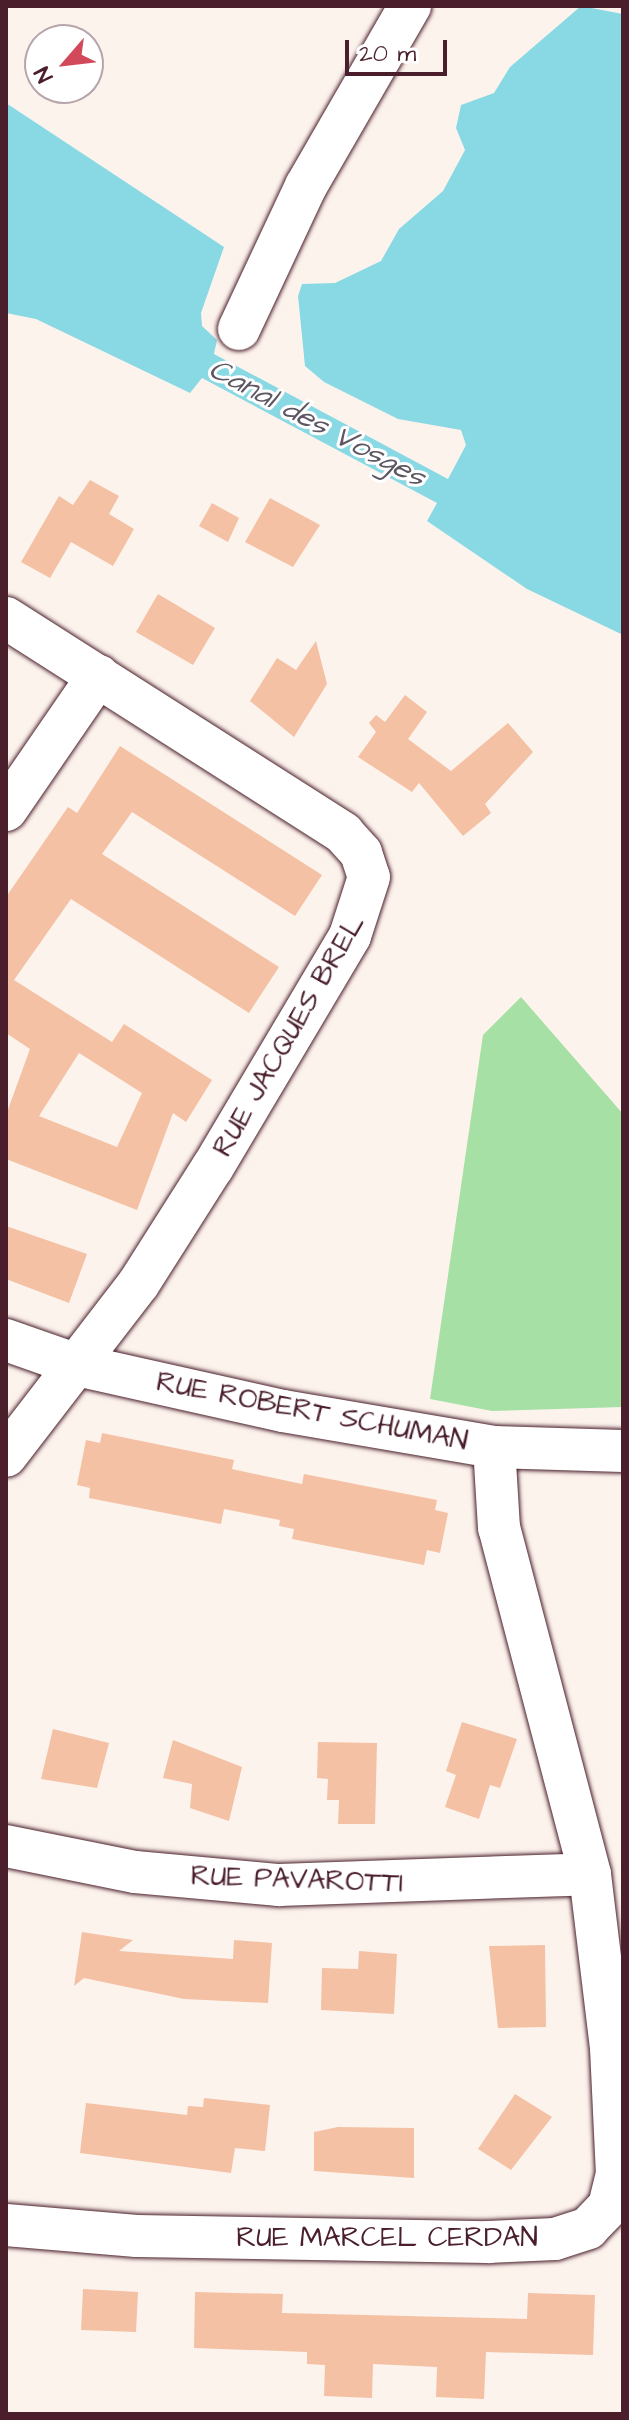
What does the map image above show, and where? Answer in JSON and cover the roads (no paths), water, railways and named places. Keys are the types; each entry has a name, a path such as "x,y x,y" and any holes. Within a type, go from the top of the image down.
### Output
{"street":[{"path":"239,329 306,186 410,6"},
{"name":"RUE JACQUES BREL","path":"6,618 343,833 361,853 369,877 350,936 212,1168 77,1365 6,1456"},
{"path":"6,810 98,676"},
{"name":"RUE ROBERT SCHUMAN","path":"6,1340 77,1365 494,1447 623,1451"},
{"name":"RUE MARCEL CERDAN","path":"6,2225 137,2236 488,2242 555,2239 588,2228 609,2206 617,2175 590,1874 499,1528 494,1447"},
{"name":"RUE PAVAROTTI","path":"6,1846 135,1872 279,1885 590,1874"}],"water":[{"name":"Canal des Vosges","path":"581,6 623,14 623,635 527,589 427,521 437,503 202,378 190,393 36,319 6,313 6,103 224,247 201,313 202,326 217,340 214,354 448,479 466,445 461,430 398,419 324,382 305,366 298,296 302,284 335,283 381,261 399,229 443,191 465,150 456,128 461,105 494,93 510,67"}]}
